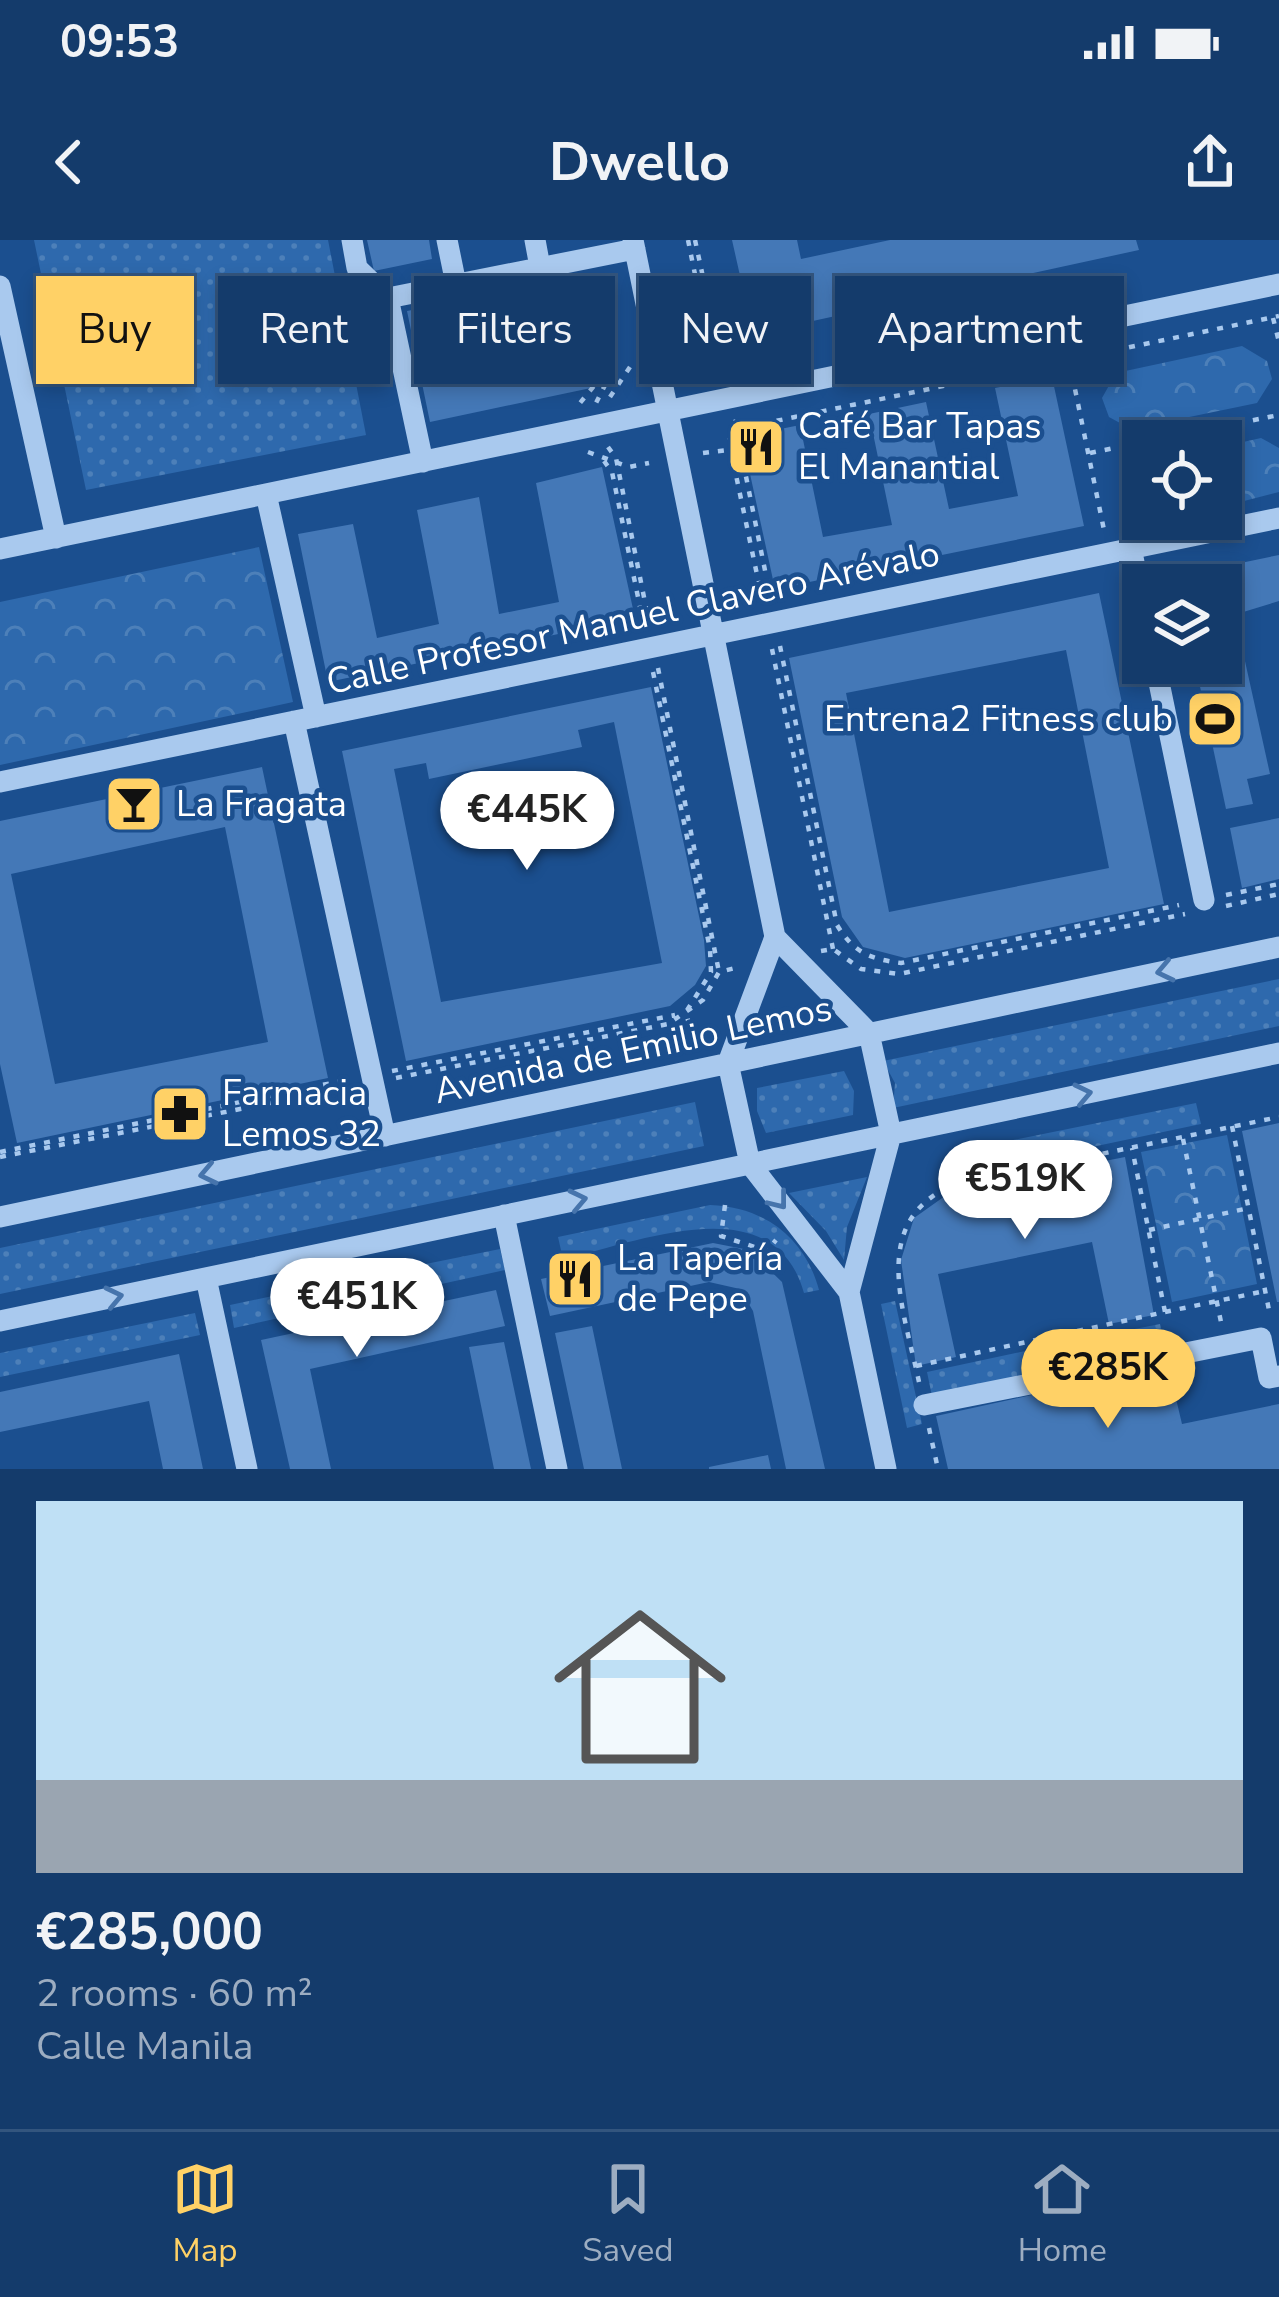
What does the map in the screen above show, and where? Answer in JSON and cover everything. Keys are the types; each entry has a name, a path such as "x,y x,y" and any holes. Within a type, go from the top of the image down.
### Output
{"street":[{"path":"352,240 357,268 365,276"},
{"path":"447,240 454,276"},
{"path":"536,240 541,267"},
{"path":"496,276 541,267 579,269 634,244 775,937 728,1063 750,1164 849,1292 886,1469"},
{"path":"0,549 1279,284"},
{"path":"0,286 56,538"},
{"path":"390,308 422,462"},
{"path":"266,494 385,1136"},
{"name":"Calle Profesor Manuel Clavero Arévalo","path":"0,782 1279,518"},
{"path":"1120,550 1126,564"},
{"path":"1159,684 1200,908"},
{"path":"775,937 869,1034 892,1134 849,1292"},
{"name":"Avenida de Emilio Lemos","path":"0,1217 1279,947"},
{"path":"0,1321 1279,1053"},
{"path":"504,1215 557,1469"},
{"path":"206,1278 247,1469"},
{"path":"924,1405 1261,1338 1269,1378 1279,1376"}],"path":[{"path":"692,240 699,276"},
{"path":"579,269 606,383 595,406 596,415"},
{"path":"576,407 598,381 579,269"},
{"path":"1124,348 1276,316 1279,342"},
{"path":"576,407 606,402 630,367"},
{"path":"956,384 747,428 738,437 833,949 861,969 899,974 1200,908 1279,884"},
{"path":"1075,384 1088,454 1120,550"},
{"path":"576,407 578,416"},
{"path":"738,410 731,449 837,925 850,947 873,960 902,963 1279,895"},
{"path":"1242,423 1279,415"},
{"path":"602,440 618,464 710,949 711,971 686,1012 692,1037"},
{"path":"585,442 589,456 604,461 649,463"},
{"path":"1088,454 1122,447"},
{"path":"703,453 740,448"},
{"path":"604,461 612,472 719,972"},
{"path":"810,953 833,949"},
{"path":"0,1152 686,1012"},
{"path":"938,1469 896,1258 908,1217 951,1186 1279,1117"},
{"path":"1232,1126 1272,1327"},
{"path":"1183,1137 1227,1345"},
{"path":"1132,1148 1165,1312"},
{"path":"725,1205 721,1236 767,1251 784,1231"},
{"path":"1149,1230 1249,1208"},
{"path":"916,1366 1265,1291"}],"green space":[{"path":"34,240 328,240 335,276 218,276 218,384 356,384 366,435 86,490 64,384 194,384 194,276 41,276"},
{"path":"1242,346 1267,361 1272,379 1257,403 1175,420 1122,420 1122,424 1109,417 1102,398 1110,384 1124,384 1124,371"},
{"path":"1261,438 1279,448 1279,492 1242,502 1242,442"},
{"path":"259,547 293,702 0,765 0,602"},
{"path":"1279,979 1279,1026 893,1108 895,1083 883,1061"},
{"path":"844,1071 854,1091 853,1115 766,1133 757,1111 757,1088"},
{"path":"695,1102 704,1146 0,1294 0,1248"},
{"path":"1196,1103 1201,1124 959,1175 954,1152"},
{"path":"1227,1135 1257,1284 1172,1302 1141,1152"},
{"path":"867,1177 847,1227 844,1260 826,1231 789,1193"},
{"path":"710,1205 748,1212 780,1229 804,1255 819,1290 804,1293 788,1260 765,1240 735,1230 665,1234 563,1259 558,1237"},
{"path":"500,1249 505,1270 405,1292 401,1269"},
{"path":"315,1287 320,1309 234,1328 230,1305"},
{"path":"895,1301 922,1424 907,1428 881,1304"},
{"path":"195,1313 200,1335 0,1377 0,1353"},
{"path":"1160,1324 1165,1346 1065,1368 1059,1344"},
{"path":"1048,1346 1054,1371 932,1396 927,1372"}],"building":[{"path":"367,240 429,240 432,259 374,271"},
{"path":"732,240 797,240 801,259 890,240 1136,240 1139,250 1020,276 835,276 835,316 811,321 811,276 740,276"},
{"path":"414,310 414,345 407,311"},
{"path":"422,384 590,384 591,388 430,422"},
{"path":"1054,384 1084,526 775,589 742,437 800,425 823,537 892,525 869,414 926,402 949,509 1018,496 995,388"},
{"path":"602,467 635,618 328,682 298,534 353,524 377,638 439,624 417,510 479,497 499,614 559,602 536,483"},
{"path":"1279,555 1279,601 1242,612 1242,564 1236,564"},
{"path":"1099,593 1164,904 905,958 863,947 842,917 789,658","holes":["1066,650 1109,868 889,912 846,693"]},
{"path":"1242,648 1270,774 1247,779 1253,804 1226,809 1199,684 1242,684"},
{"path":"651,687 704,940 706,966 695,985 670,1006 406,1061 342,751","holes":["614,722 662,963 441,1002 394,769 426,763 429,779 582,747 578,730"]},
{"path":"262,767 328,1078 17,1143 0,1064 0,821","holes":["225,827 268,1042 55,1084 11,874"]},
{"path":"1279,818 1279,879 1242,888 1230,828"},
{"path":"1279,1123 1279,1302 1277,1302 1242,1131"},
{"path":"1125,1157 1154,1315 1109,1324 1092,1242 938,1274 956,1357 916,1366 901,1260 914,1218 952,1191"},
{"path":"713,1243 749,1250 782,1282 825,1469 786,1469 753,1311 740,1289 709,1282 550,1316 541,1279"},
{"path":"496,1290 505,1326 310,1369 331,1469 290,1469 261,1340"},
{"path":"592,1326 622,1469 584,1469 555,1333"},
{"path":"504,1342 531,1469 494,1469 469,1347"},
{"path":"179,1354 203,1469 163,1469 149,1401 0,1432 0,1392"},
{"path":"1168,1365 1182,1424 1279,1404 1279,1469 948,1469 936,1416"},
{"path":"768,1455 771,1469 709,1469 709,1467"}],"place":[{"name":"Café Bar Tapas El Manantial","path":"756,447"},
{"name":"Entrena2 Fitness club","path":"1215,719"},
{"name":"La Fragata","path":"134,804"},
{"name":"Farmacia Lemos 32","path":"180,1114"},
{"name":"La Tapería de Pepe","path":"575,1279"}]}
